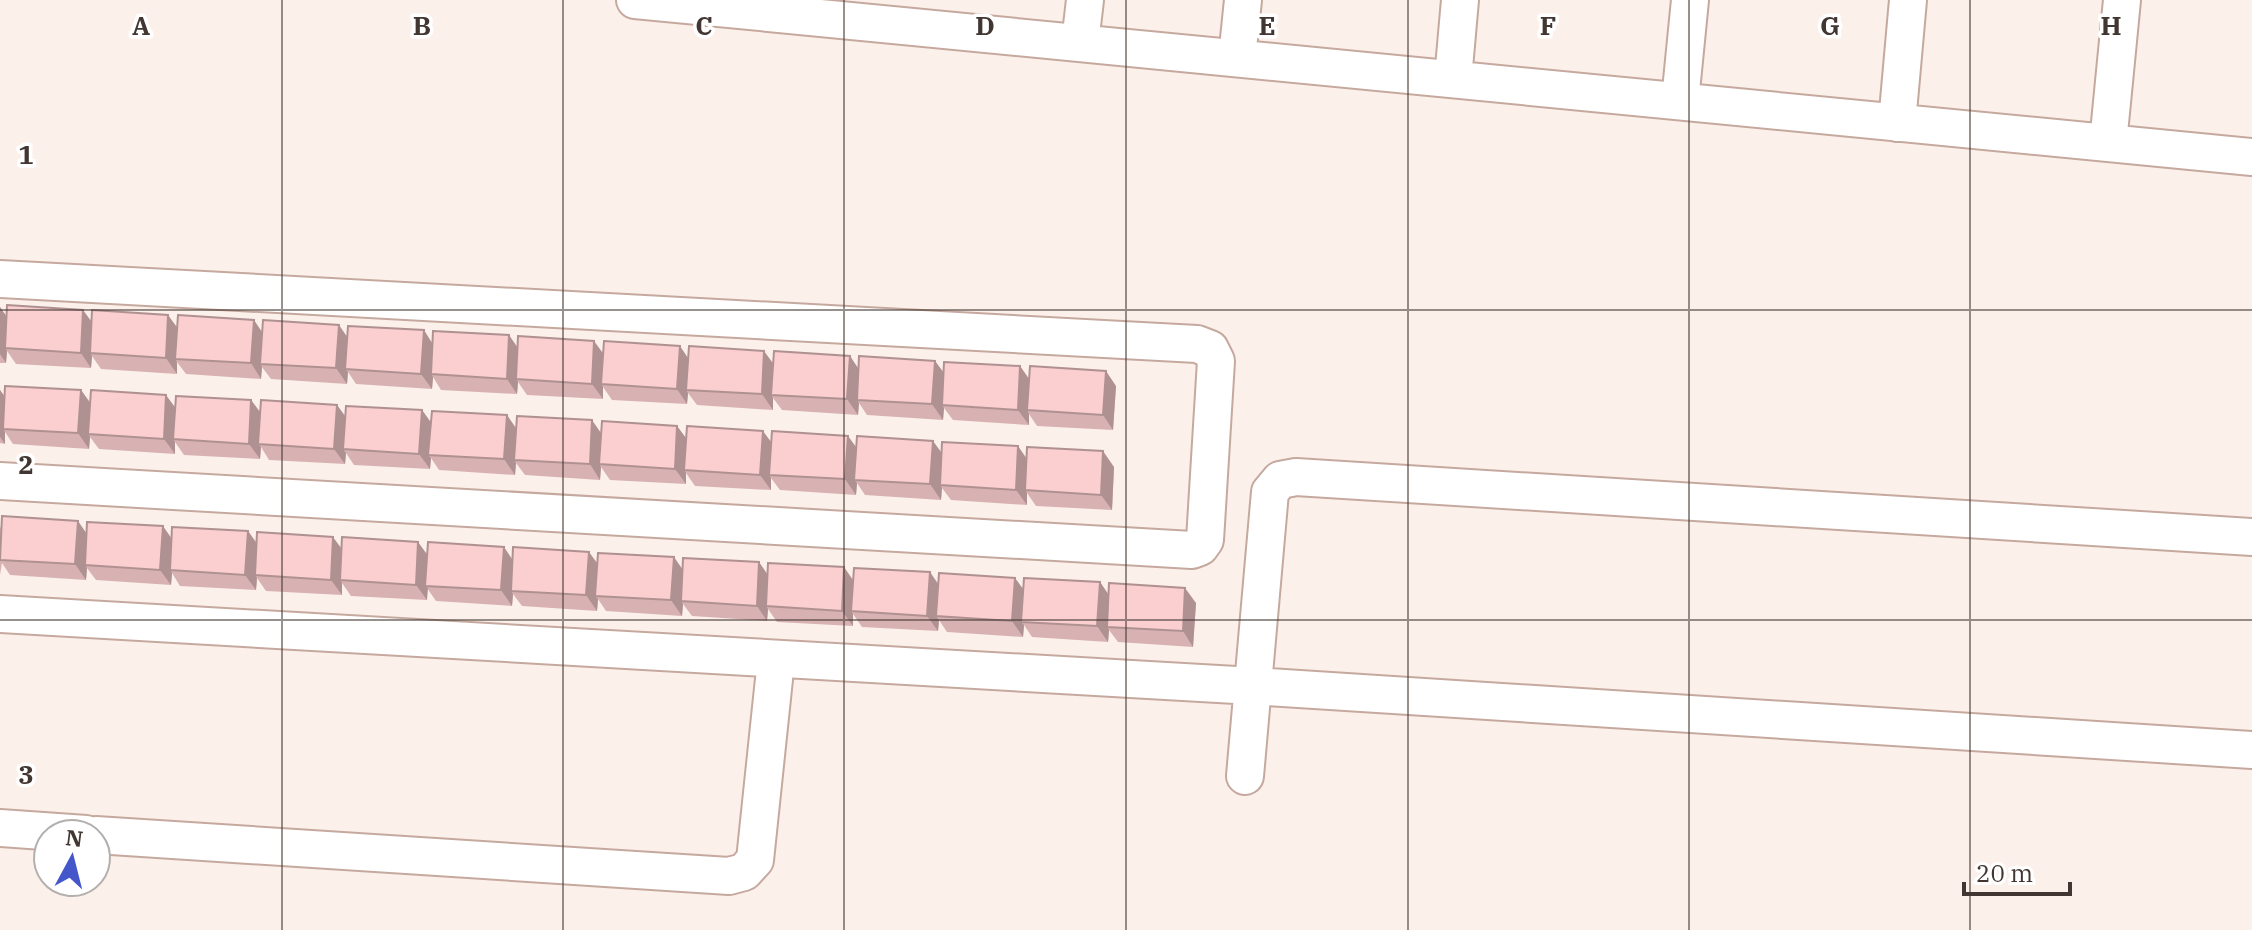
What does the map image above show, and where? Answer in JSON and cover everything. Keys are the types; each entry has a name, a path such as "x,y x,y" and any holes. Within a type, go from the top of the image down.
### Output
{"street":[{"path":"1080,43 1085,0"},
{"path":"1237,58 1243,0"},
{"path":"1453,79 1460,0"},
{"path":"1680,101 1690,0"},
{"path":"1897,123 1908,0"},
{"path":"2108,143 2122,0"},
{"path":"647,1 871,11 1080,43 2252,157"},
{"path":"0,279 1197,344 1210,349 1216,361 1205,540 1200,547 1192,550 0,481"},
{"path":"1245,776 1270,492 1280,480 1296,477 2252,537"},
{"path":"0,614 1253,686 2252,750"},
{"path":"112,836 729,876 744,872 755,860 776,660"},
{"path":"0,828 32,830"}],"building":[{"path":"7,305 83,310 81,353 5,348"},
{"path":"92,310 168,315 166,358 90,353"},
{"path":"178,315 254,320 251,363 175,359"},
{"path":"263,320 339,325 336,368 260,364"},
{"path":"348,326 424,330 421,374 345,369"},
{"path":"433,331 509,335 507,379 431,374"},
{"path":"518,336 594,341 592,384 516,379"},
{"path":"604,341 680,346 677,389 601,384"},
{"path":"689,346 764,351 762,394 686,390"},
{"path":"774,351 850,356 847,399 771,395"},
{"path":"859,356 935,361 932,404 857,400"},
{"path":"944,362 1020,366 1018,410 942,405"},
{"path":"1030,366 1106,371 1103,415 1027,410"},
{"path":"5,386 81,390 78,433 3,429"},
{"path":"91,390 166,395 164,439 88,434"},
{"path":"176,396 251,400 249,444 173,439"},
{"path":"261,400 337,405 334,449 258,444"},
{"path":"346,406 422,410 419,454 343,449"},
{"path":"432,411 507,415 504,459 428,455"},
{"path":"517,416 592,420 590,464 514,460"},
{"path":"602,421 677,426 675,469 599,464"},
{"path":"687,426 763,431 760,475 684,470"},
{"path":"772,431 848,436 845,479 769,475"},
{"path":"857,436 933,441 930,484 854,480"},
{"path":"942,442 1018,446 1016,490 940,485"},
{"path":"1027,447 1103,451 1101,495 1025,490"},
{"path":"2,516 78,521 75,564 0,560"},
{"path":"87,522 163,526 160,570 85,565"},
{"path":"172,527 248,531 245,575 170,570"},
{"path":"257,532 333,537 331,580 255,575"},
{"path":"342,537 418,542 416,585 340,580"},
{"path":"428,542 504,547 501,590 425,586"},
{"path":"513,547 589,552 586,595 511,591"},
{"path":"598,553 674,557 671,600 595,596"},
{"path":"683,558 759,562 757,606 681,601"},
{"path":"768,563 844,567 842,611 766,606"},
{"path":"854,568 930,572 927,616 851,611"},
{"path":"939,573 1015,578 1012,621 936,616"},
{"path":"1024,578 1100,582 1097,626 1021,622"},
{"path":"1109,583 1185,588 1183,631 1107,627"}]}
